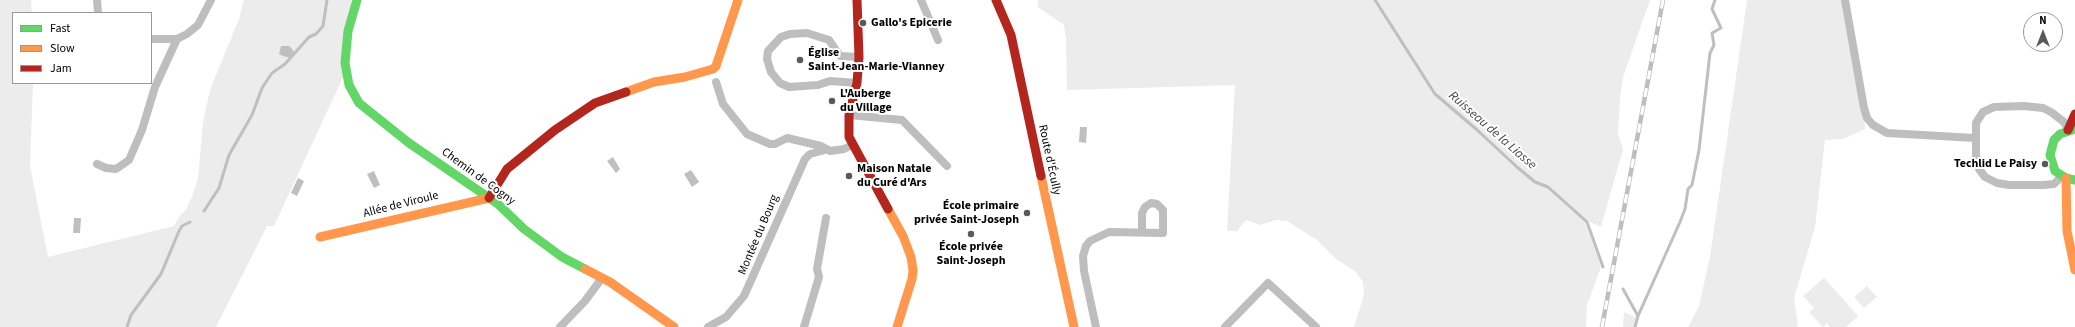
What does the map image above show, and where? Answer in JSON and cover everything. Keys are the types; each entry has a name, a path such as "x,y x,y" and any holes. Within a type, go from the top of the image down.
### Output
{"street":[{"path":"97,0 98,12"},
{"path":"152,39 177,39 187,34 198,25 211,0"},
{"name":"Chemin de Cogny","path":"357,0 344,52 346,74 353,96 372,115 405,140 498,204 524,229 562,258 602,278 631,295 674,327"},
{"path":"489,198 507,169 555,130 595,103 654,82 685,77 713,69 716,66 738,0"},
{"path":"857,0 860,57 857,83 848,124 852,145 903,236 911,257 913,270 912,280 897,327"},
{"path":"921,0 938,40"},
{"name":"Route d'Écully","path":"996,0 1011,35 1074,327"},
{"path":"1002,0 1008,16 1011,35"},
{"path":"1845,0 1864,108 1867,118 1873,125 1887,132 1975,138"},
{"path":"857,83 830,81 818,86 789,87 780,83 771,72 767,59 768,51 781,37 798,33 817,35 829,40 840,56 860,57"},
{"path":"97,164 106,168 116,169 129,160 142,130 155,87 177,39"},
{"path":"716,82 723,104 747,134 770,144 776,144 787,138 821,146 825,150 830,151 852,145"},
{"path":"2067,178 2051,185 2009,186 1986,178 1979,169 1975,138 1976,123 1982,112 1994,107 2030,106 2043,108 2053,113 2071,130"},
{"path":"2053,113 2067,115 2075,110"},
{"path":"2067,178 2056,171 2051,164 2050,151 2054,140 2071,130 2075,114"},
{"path":"849,115 902,120 947,166"},
{"name":"Montée du Bourg","path":"708,327 726,317 744,296 805,159 810,154 825,150"},
{"path":"2067,178 2067,231 2075,270"},
{"name":"Allée de Viroule","path":"320,237 489,198"},
{"path":"804,327 819,277 817,269 826,218"},
{"path":"2072,251 2075,229"},
{"path":"1096,327 1084,271 1083,256 1086,246 1090,241 1108,232 1142,232"},
{"path":"560,327 585,301 602,278"},
{"path":"1225,327 1268,283 1316,327"}],"shaded area":[{"path":"0,0 31,0 32,12 12,12 12,84 33,84 30,166 48,257 174,226 181,214 185,211 192,197 198,179 203,122 210,90 239,19 244,0 351,0 353,5 344,75 274,226 267,226 216,327 0,327"},
{"path":"1038,0 1650,0 1623,77 1618,133 1623,149 1601,227 1584,219 1601,267 1587,305 1586,327 1354,327 1364,295 1363,282 1356,272 1336,259 1317,240 1287,221 1276,220 1260,225 1246,220 1237,231 1227,231 1235,85 1067,90 1066,39 1064,25 1038,7"},
{"path":"1747,0 1845,0 1864,108 1865,129 1843,139 1825,140 1815,227 1794,298 1798,327 1688,327 1699,306 1710,257"},
{"path":"281,46 289,46 293,50 294,54 291,58 279,54"},
{"path":"1080,127 1087,127 1086,143 1079,142"},
{"path":"613,157 620,169 616,173 607,161"},
{"path":"691,170 699,182 692,187 684,174"},
{"path":"374,171 380,185 374,188 367,174"},
{"path":"298,178 304,181 297,196 291,193"},
{"path":"74,218 81,218 80,233 73,233"},
{"path":"1824,278 1858,316 1846,327 1830,327 1827,323 1823,327 1809,312 1814,308 1803,296"},
{"path":"1867,286 1877,297 1864,308 1854,297"},
{"path":"1624,312 1637,318 1635,327 1623,327"}],"waterway":[{"path":"204,211 219,188 229,155 252,115 262,88 272,73 285,64 309,37 316,34 323,26 327,0"},
{"name":"Ruisseau de la Liasse","path":"1375,0 1435,94 1517,167 1535,182 1548,187 1587,222 1603,267"},
{"path":"1635,327 1638,316 1680,222 1685,209 1688,189 1692,185 1699,150 1710,53 1714,45 1712,33 1721,28 1712,9 1715,0"},
{"path":"127,327 131,315 161,274 179,231 182,226 190,222"},
{"name":"Ruisseau de la Liasse","path":"1623,289 1638,316"}],"railway":[{"path":"1602,327 1663,0"}],"traffic: fast":[{"path":"357,0 348,31 345,63 349,85 359,103 409,143 498,204 524,229 562,257 585,269"},
{"path":"2075,129 2060,134 2054,140 2050,155 2055,171 2066,178 2075,180"}],"traffic: slow":[{"path":"626,92 654,82 685,77 713,69 716,66 738,0"},
{"path":"1041,176 1074,327"},
{"path":"2066,178 2067,231 2075,270"},
{"path":"320,237 489,198"},
{"path":"888,209 903,236 911,257 913,270 912,279 897,327"},
{"path":"585,269 610,282 674,327"}],"traffic: jam":[{"path":"857,0 859,57 857,83 849,115 849,137 888,209"},
{"path":"996,0 1011,35 1041,176"},
{"path":"489,198 507,169 555,130 595,103 626,92"},
{"path":"2068,130 2075,114"}],"place":[{"name":"Gallo's Epicerie","path":"863,23"},
{"name":"Église Saint-Jean-Marie-Vianney","path":"800,60"},
{"name":"L'Auberge du Village","path":"832,101"},
{"name":"Techlid Le Paisy","path":"2045,164"},
{"name":"Maison Natale du Curé d'Ars","path":"849,176"},
{"name":"École primaire privée Saint-Joseph","path":"1027,213"},
{"name":"École privée Saint-Joseph","path":"971,234"}]}
